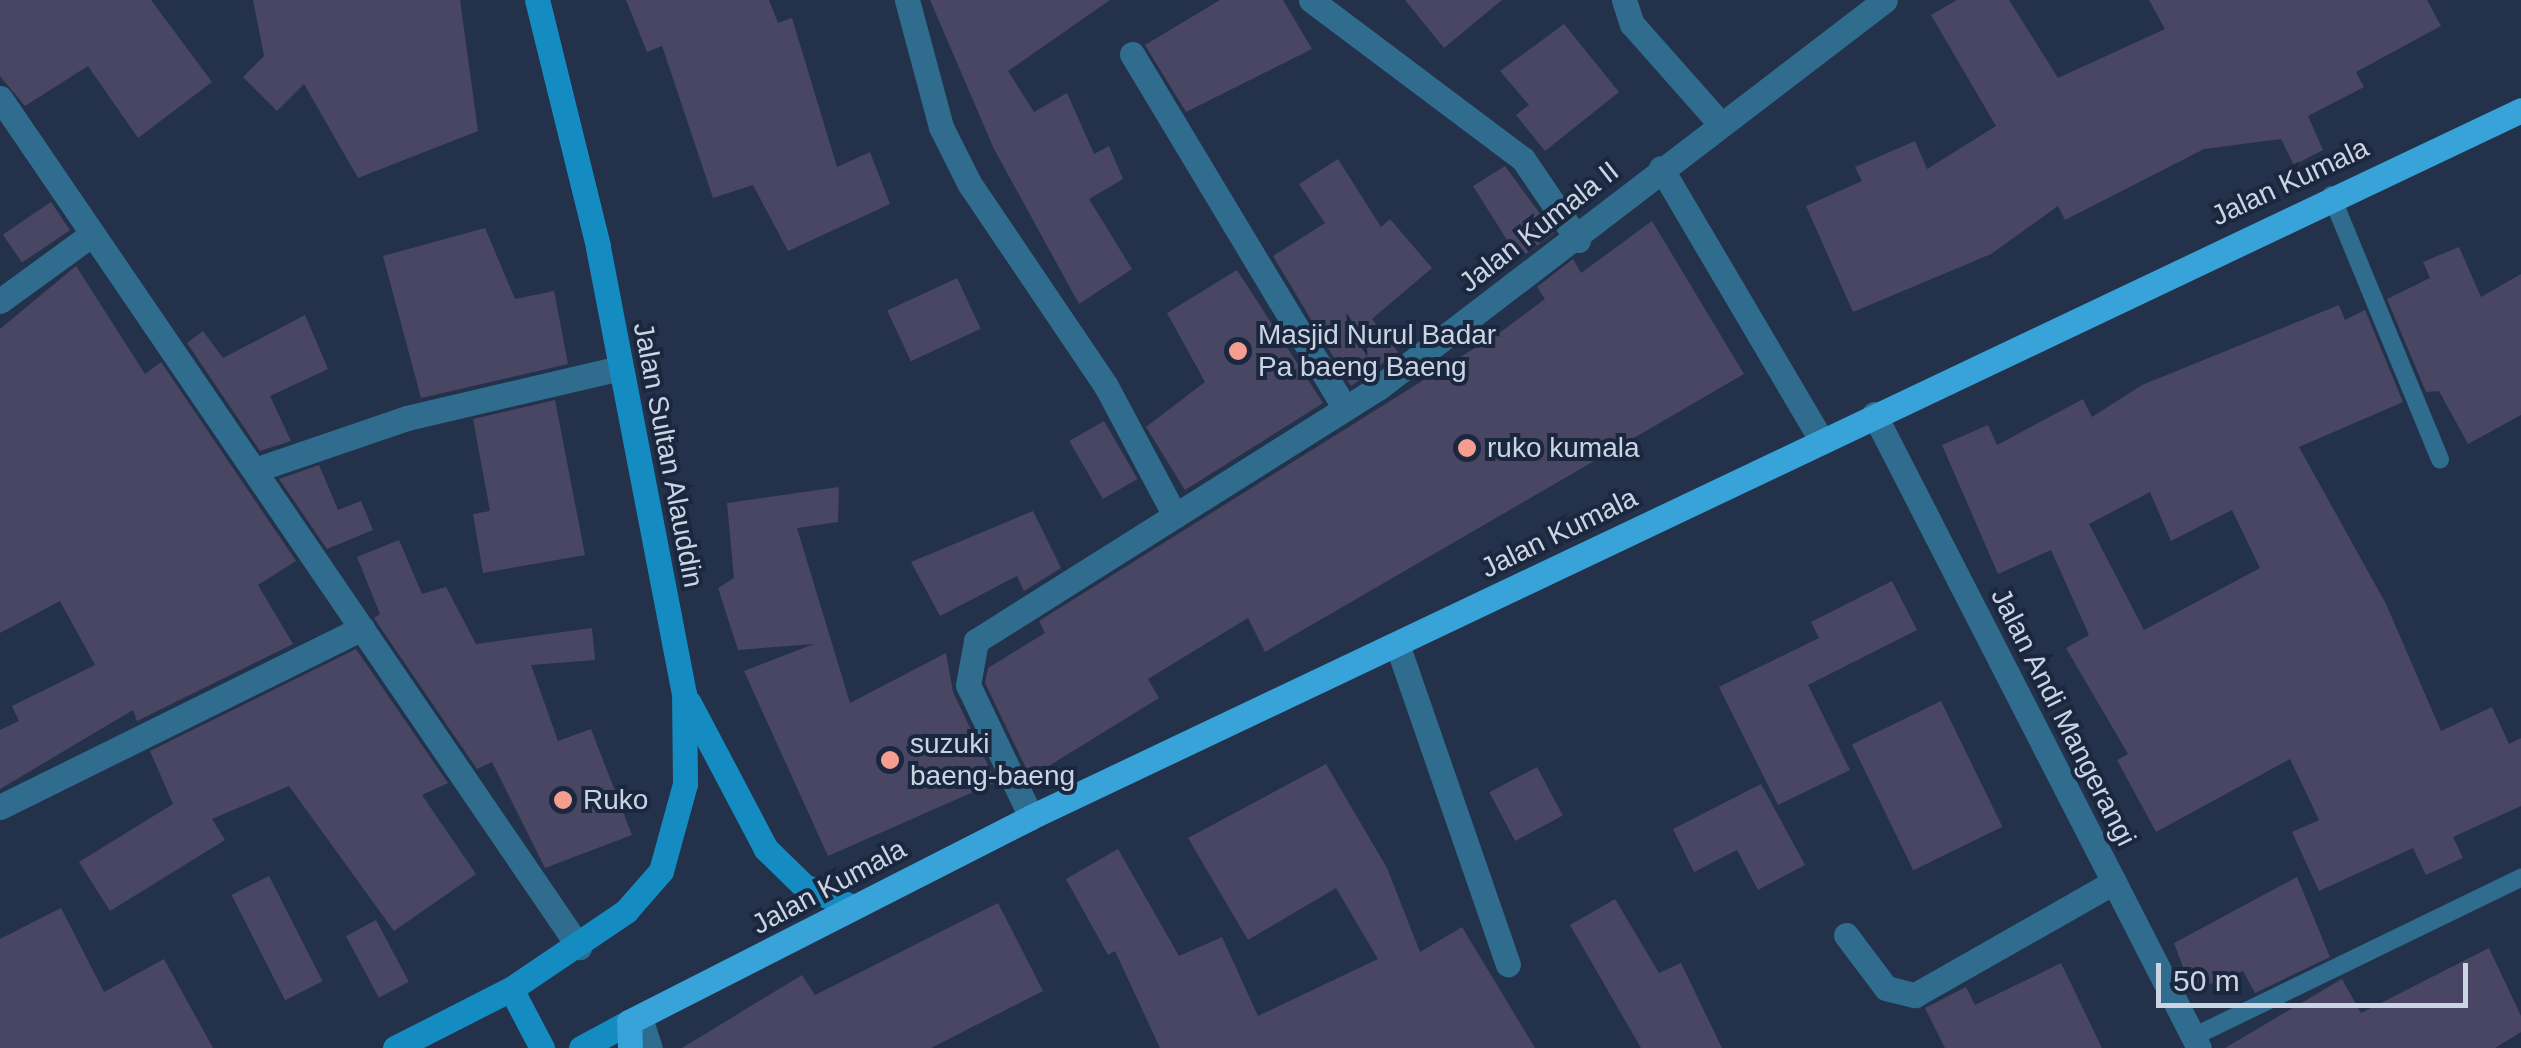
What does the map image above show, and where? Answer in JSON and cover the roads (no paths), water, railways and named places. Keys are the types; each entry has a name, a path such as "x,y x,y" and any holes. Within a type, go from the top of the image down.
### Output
{"main road":[{"name":"Jalan Sultan Alauddin","path":"395,1048 512,989 626,912 661,871 685,784 684,694 620,368 538,0"},
{"name":"Jalan Kumala","path":"633,1029 854,907 1032,817 2331,194 2521,110"},
{"path":"684,694 766,850 804,886 854,907"},
{"path":"512,989 542,1048"},
{"path":"581,1048 633,1029"}],"street":[{"path":"908,0 937,116 970,183 1106,386 1175,516"},
{"path":"1311,0 1523,159 1578,240"},
{"path":"1624,0 1632,24 1717,120"},
{"name":"Jalan Kumala II","path":"1032,817 968,685 970,652 1345,408 1578,240 1717,120 1884,0"},
{"path":"1132,54 1345,408"},
{"path":"0,98 579,947"},
{"path":"1660,168 1822,440"},
{"path":"0,301 91,235"},
{"path":"255,470 408,418 620,368"},
{"name":"Jalan Andi Mangerangi","path":"1874,414 2196,1042"},
{"path":"0,807 362,628"},
{"path":"1397,644 1508,964"},
{"path":"1846,936 1886,988 1915,995 2114,882"},
{"path":"633,1029 650,1048"}],"lane":[{"path":"2331,194 2440,459"},
{"path":"2196,1042 2521,878"}],"place":[{"name":"Masjid Nurul Badar Pa baeng Baeng","path":"1238,351"},
{"name":"ruko kumala","path":"1467,448"},
{"name":"suzuki baeng-baeng","path":"890,760"},
{"name":"Ruko","path":"563,800"}]}
